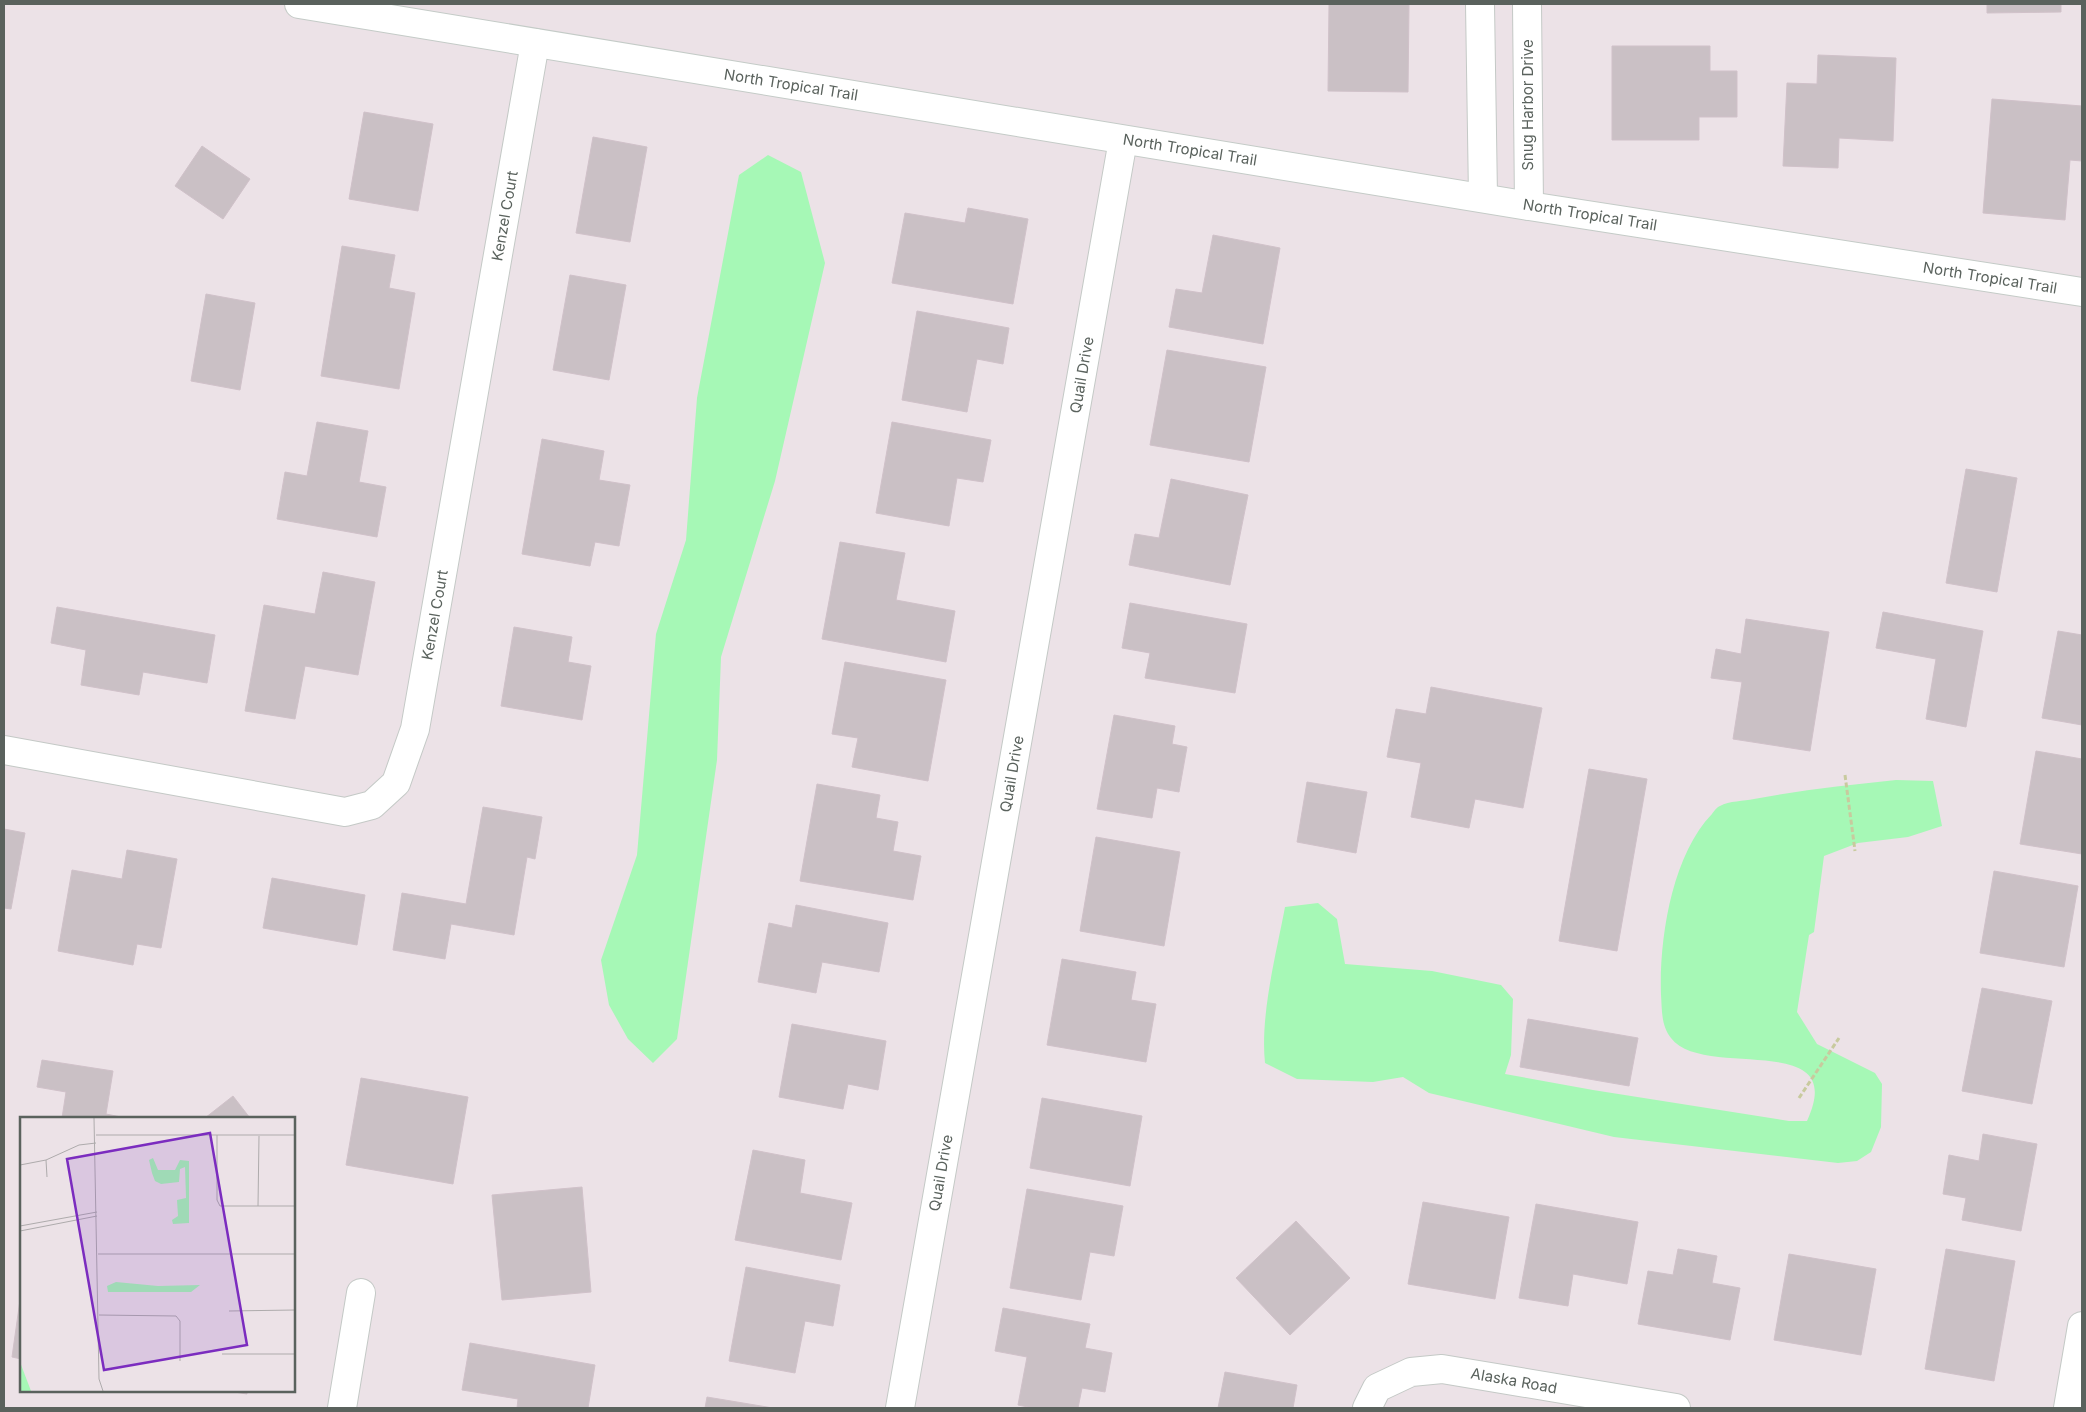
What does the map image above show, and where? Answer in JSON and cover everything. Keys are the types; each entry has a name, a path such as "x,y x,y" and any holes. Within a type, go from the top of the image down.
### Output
{"street":[{"name":"North Tropical Trail","path":"299,4 1123,140 1484,197 1529,206 2082,292"},
{"path":"1480,4 1484,197"},
{"name":"Snug Harbor Drive","path":"1527,4 1529,206"},
{"name":"Kenzel Court","path":"4,750 345,812 372,805 396,783 415,729 535,43"},
{"name":"Quail Drive","path":"900,1408 1123,140"},
{"path":"342,1408 361,1293"},
{"path":"2068,1408 2082,1326"},
{"name":"Alaska Road","path":"1368,1408 1377,1388 1411,1372 1442,1369 1676,1408"}],"path":[{"path":"1845,775 1855,851"},
{"path":"1800,1098 1839,1038"}],"shaded area":[{"path":"768,155 801,172 825,263 775,481 721,657 717,760 677,1039 653,1063 628,1039 609,1005 601,960 637,855 656,634 686,540 697,398 739,175"},
{"path":"1896,780 1933,781 1942,826 1908,837 1858,843 1824,856 1814,932 1809,935 1797,1012 1817,1044 1875,1073 1882,1084 1881,1127 1871,1152 1857,1161 1838,1163 1614,1137 1429,1093 1403,1077 1373,1082 1297,1079 1265,1063 1264,1044 1267,1005 1285,907 1318,903 1337,919 1345,964 1432,971 1501,985 1513,999 1511,1055 1505,1074 1789,1121 1807,1121 1815,1092 1808,1075 1791,1065 1712,1056 1688,1050 1671,1038 1665,1028 1662,1012 1661,973 1662,949 1671,899 1687,852 1698,831 1715,810 1724,804 1789,793"}],"building":[{"path":"1329,4 1409,4 1408,92 1328,91"},
{"path":"1987,4 2061,4 2061,12 1987,13"},
{"path":"1612,46 1710,46 1710,71 1737,71 1737,117 1699,117 1699,140 1612,140"},
{"path":"1818,55 1896,58 1893,141 1839,138 1838,168 1783,166 1787,83 1817,84"},
{"path":"1992,99 2082,106 2082,161 2070,160 2065,220 1983,213"},
{"path":"364,112 433,124 418,211 349,199"},
{"path":"593,137 647,147 630,242 576,233"},
{"path":"202,146 250,179 223,219 175,186"},
{"path":"968,208 1028,219 1013,304 892,283 905,213 965,223"},
{"path":"1213,235 1280,248 1263,344 1169,327 1176,289 1202,293"},
{"path":"342,246 395,255 389,288 415,293 399,389 321,376"},
{"path":"570,275 626,285 609,380 553,370"},
{"path":"206,294 255,303 240,390 191,381"},
{"path":"917,311 1009,328 1003,364 977,359 967,412 902,400"},
{"path":"1167,350 1266,367 1249,462 1150,445"},
{"path":"317,422 368,431 359,482 386,487 377,537 277,519 285,472 307,476"},
{"path":"892,422 991,440 983,482 957,478 949,526 876,513"},
{"path":"542,439 604,451 599,480 630,485 619,546 595,542 590,566 522,554"},
{"path":"1966,469 2017,478 1997,592 1946,583"},
{"path":"1171,479 1248,495 1230,585 1129,565 1135,534 1159,538"},
{"path":"840,542 905,553 896,600 955,611 946,662 822,639"},
{"path":"323,572 375,582 358,675 305,666 295,719 245,711 264,605 315,614"},
{"path":"1130,603 1247,624 1235,693 1145,678 1150,653 1122,648"},
{"path":"57,607 215,635 207,683 143,672 139,695 81,685 86,650 51,643"},
{"path":"1883,612 1983,631 1966,727 1926,719 1936,659 1876,648"},
{"path":"1746,619 1829,632 1810,751 1733,739 1742,682 1711,678 1716,649 1741,654"},
{"path":"514,627 572,637 568,662 591,666 582,720 501,706"},
{"path":"2058,631 2082,635 2082,725 2042,718"},
{"path":"845,662 946,680 928,781 852,767 858,738 832,734"},
{"path":"1431,687 1542,708 1523,808 1475,799 1469,828 1411,817 1421,763 1387,757 1396,709 1426,714"},
{"path":"1114,715 1175,726 1172,744 1187,747 1179,792 1157,788 1152,818 1097,809"},
{"path":"2036,751 2082,759 2082,854 2020,844"},
{"path":"1589,769 1647,779 1617,951 1559,941"},
{"path":"1307,782 1367,792 1356,853 1297,842"},
{"path":"817,784 880,795 876,818 898,822 893,851 921,856 913,900 800,881"},
{"path":"483,807 542,817 535,859 527,857 514,935 451,924 445,959 393,950 402,893 466,904"},
{"path":"4,829 25,833 11,909 4,908"},
{"path":"1096,837 1180,852 1164,946 1080,931"},
{"path":"127,850 177,859 161,948 137,944 133,965 58,951 72,870 122,879"},
{"path":"1994,871 2078,886 2064,967 1980,953"},
{"path":"272,878 365,895 357,945 263,928"},
{"path":"796,905 888,923 879,972 822,962 816,993 758,982 769,923 792,928"},
{"path":"1062,959 1136,972 1131,1000 1156,1004 1146,1062 1047,1045"},
{"path":"1982,988 2052,1001 2032,1104 1962,1091"},
{"path":"1528,1019 1638,1038 1629,1086 1520,1067"},
{"path":"792,1024 886,1041 878,1090 848,1084 843,1109 779,1097"},
{"path":"42,1060 113,1071 106,1114 121,1117 62,1117 66,1092 37,1087"},
{"path":"361,1078 468,1097 453,1184 346,1165"},
{"path":"233,1096 249,1117 206,1117"},
{"path":"1042,1098 1142,1116 1130,1186 1030,1168"},
{"path":"1983,1134 2037,1144 2021,1231 1962,1220 1966,1198 1943,1194 1949,1155 1979,1161"},
{"path":"753,1150 805,1160 800,1193 852,1203 841,1260 735,1240"},
{"path":"582,1187 591,1292 502,1300 492,1195"},
{"path":"1027,1189 1123,1206 1114,1256 1090,1252 1081,1300 1010,1288"},
{"path":"1423,1202 1509,1217 1495,1299 1408,1284"},
{"path":"1536,1204 1638,1222 1627,1284 1573,1274 1568,1306 1519,1298"},
{"path":"1296,1221 1350,1278 1290,1335 1236,1278"},
{"path":"1678,1249 1717,1256 1712,1283 1740,1288 1730,1340 1638,1324 1648,1271 1673,1275"},
{"path":"1946,1249 2015,1261 1994,1381 1925,1369"},
{"path":"1789,1254 1876,1269 1861,1355 1774,1340"},
{"path":"746,1267 840,1285 833,1326 805,1321 795,1373 729,1361"},
{"path":"20,1300 20,1359 12,1357"},
{"path":"1003,1308 1090,1324 1085,1348 1112,1353 1105,1392 1082,1388 1078,1408 1033,1408 1018,1405 1027,1357 995,1351"},
{"path":"470,1343 595,1365 588,1408 517,1408 518,1399 462,1390"},
{"path":"1225,1372 1297,1385 1293,1408 1218,1408"},
{"path":"707,1397 773,1408 705,1408"}]}
